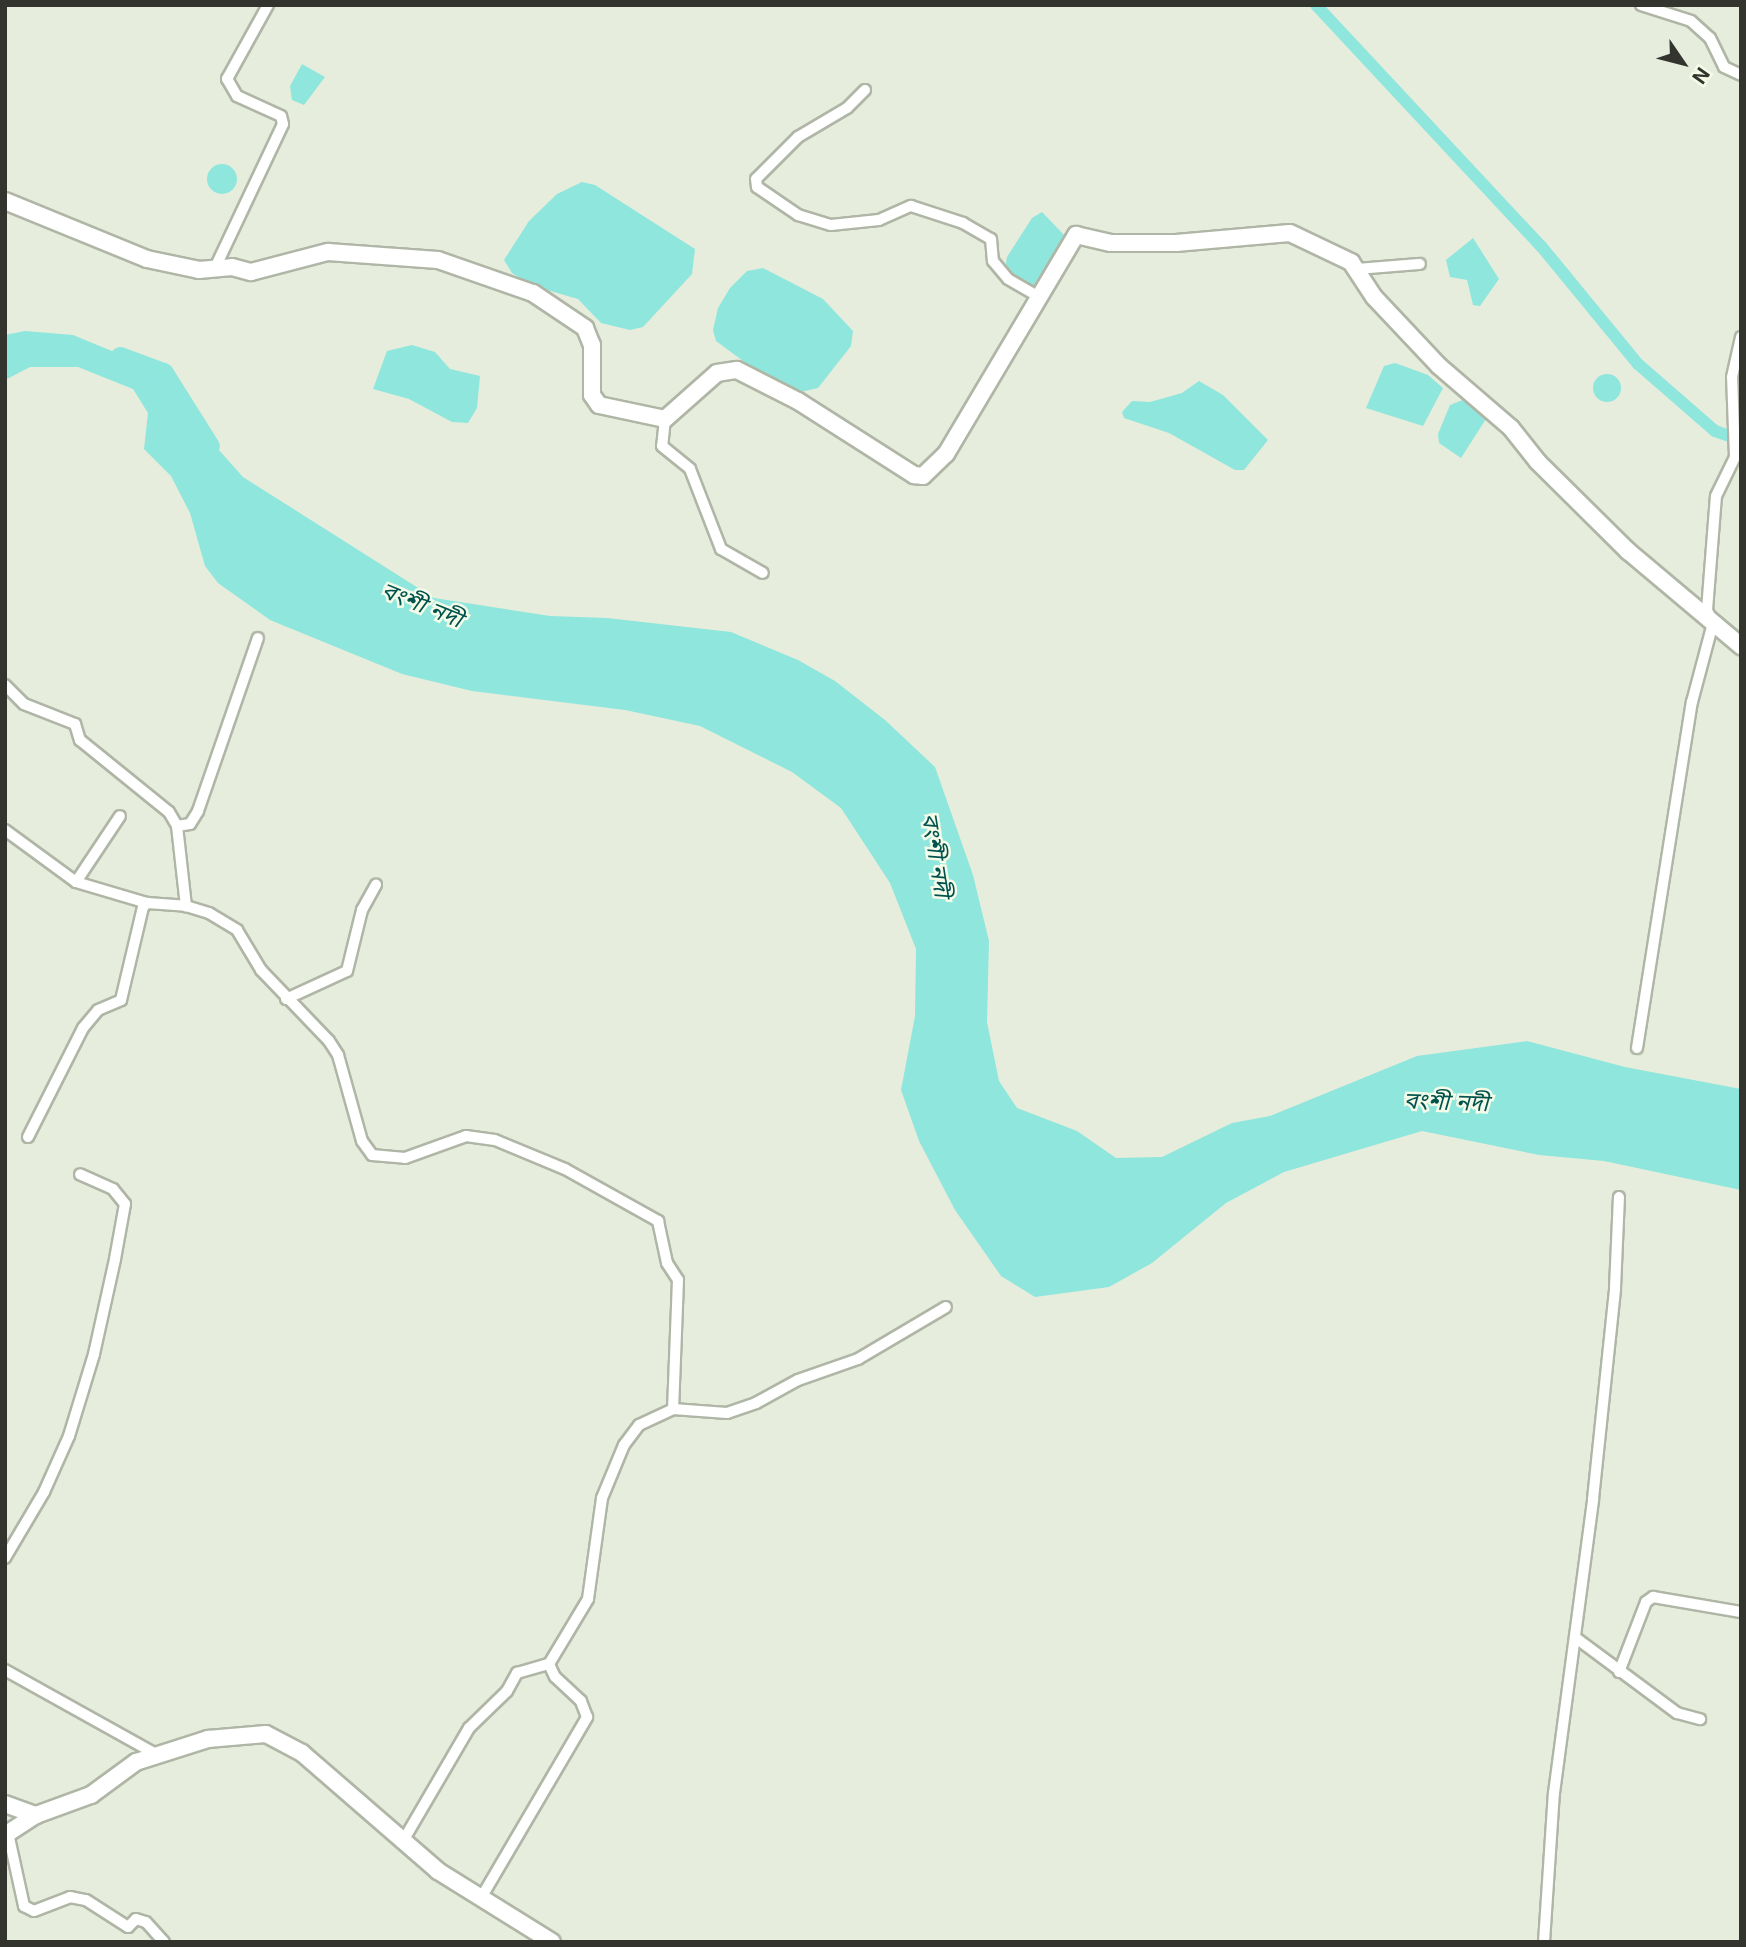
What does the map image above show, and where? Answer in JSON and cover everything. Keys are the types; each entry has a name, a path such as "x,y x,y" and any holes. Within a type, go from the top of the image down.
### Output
{"street":[{"path":"215,268 283,124 281,116 237,96 227,79 268,5"},
{"path":"1641,5 1691,21 1710,37 1724,67 1741,75"},
{"path":"865,90 847,108 798,137 756,179 757,187 798,215 831,225 878,220 911,206 963,223 991,239 993,261 1008,279 1038,296"},
{"path":"5,201 147,259 200,270 215,268 251,272 328,252 438,260 534,293 567,312 591,335 589,376 599,405 665,419"},
{"path":"763,573 721,549 690,469 662,446 665,419 718,373 737,370 798,401 914,475 923,476 947,454 1076,235 1111,243 1176,243 1290,233 1330,249 1356,269 1374,297 1439,366 1511,428 1538,463 1628,551 1741,646"},
{"path":"1356,269 1420,264"},
{"path":"1637,1048 1692,702 1713,623 1707,610 1716,496 1736,447 1732,377 1741,337"},
{"path":"177,826 190,824 198,811 258,638"},
{"path":"5,685 24,704 75,724 80,740 169,812 177,826 186,906"},
{"path":"76,881 120,816"},
{"path":"5,830 76,881 147,903 186,906 237,930 286,999 338,1055 362,1141 372,1155 405,1158 466,1136 495,1140 565,1169 658,1221 667,1263 678,1280 673,1409"},
{"path":"286,999 347,971 362,910 376,886"},
{"path":"28,1137 83,1028 98,1010 121,1000 147,903"},
{"path":"5,1558 44,1492 69,1436 94,1354 115,1259 125,1204 113,1189 80,1174"},
{"path":"1544,1942 1554,1793 1576,1639 1615,1288 1619,1197"},
{"path":"403,1841 469,1728 507,1691 517,1673 549,1664 588,1599 602,1498 624,1444 639,1424 673,1409 727,1413 756,1403 799,1380 858,1359 946,1307"},
{"path":"1619,1672 1646,1602 1653,1597 1741,1612"},
{"path":"1576,1639 1677,1713 1700,1719"},
{"path":"481,1898 587,1717 581,1701 555,1677 549,1664"},
{"path":"5,1670 158,1755"},
{"path":"164,1942 146,1922 136,1919 128,1927 86,1900 70,1897 34,1911 24,1906 7,1834 36,1815 91,1795 136,1762 234,1735 282,1738 438,1871 552,1942"},
{"path":"5,1804 36,1815"}],"water":[{"path":"302,64 325,77 304,105 292,100 290,86"},
{"path":"222,164 233,168 237,179 233,190 222,194 211,190 207,179 211,168"},
{"path":"582,182 595,185 695,249 692,274 643,327 630,330 601,323 578,299 533,286 512,273 504,260 529,221 557,194"},
{"path":"1042,212 1066,237 1038,286 1027,286 1005,268 1007,257 1032,218"},
{"path":"1473,238 1499,279 1480,306 1473,305 1467,280 1450,277 1446,260"},
{"path":"763,268 823,299 853,331 851,346 818,388 796,393 754,369 716,341 713,330 718,308 730,288 747,271"},
{"path":"25,331 73,335 141,363 243,477 434,598 550,616 607,618 731,632 798,660 835,681 885,720 935,767 973,875 989,941 987,1022 999,1081 1017,1108 1077,1131 1116,1158 1162,1157 1232,1123 1270,1116 1417,1056 1527,1041 1625,1067 1741,1089 1741,1190 1604,1161 1539,1155 1422,1131 1284,1172 1226,1203 1152,1263 1109,1287 1035,1297 1001,1276 955,1210 919,1141 901,1090 915,1016 916,949 890,883 841,808 792,772 700,726 625,710 472,691 402,674 270,620 218,583 205,566 190,513 171,476 144,449 148,413 133,389 78,367 30,367 5,380 5,335"},
{"path":"412,345 435,352 450,369 480,376 477,408 468,423 452,422 409,399 373,389 387,351"},
{"path":"1395,363 1428,375 1443,388 1423,426 1366,408 1384,366"},
{"path":"1607,374 1617,378 1621,388 1617,398 1607,402 1597,398 1593,388 1597,378"},
{"path":"1199,381 1223,395 1268,440 1244,470 1235,470 1169,433 1124,418 1122,412 1132,401 1150,402 1182,393"},
{"path":"1463,400 1482,410 1486,419 1461,458 1439,443 1438,434 1450,405"}],"waterway":[{"path":"1316,5 1541,246 1638,364 1715,431 1741,440"},
{"name":"বংশী নদী","path":"120,357 163,373 209,446"}]}
